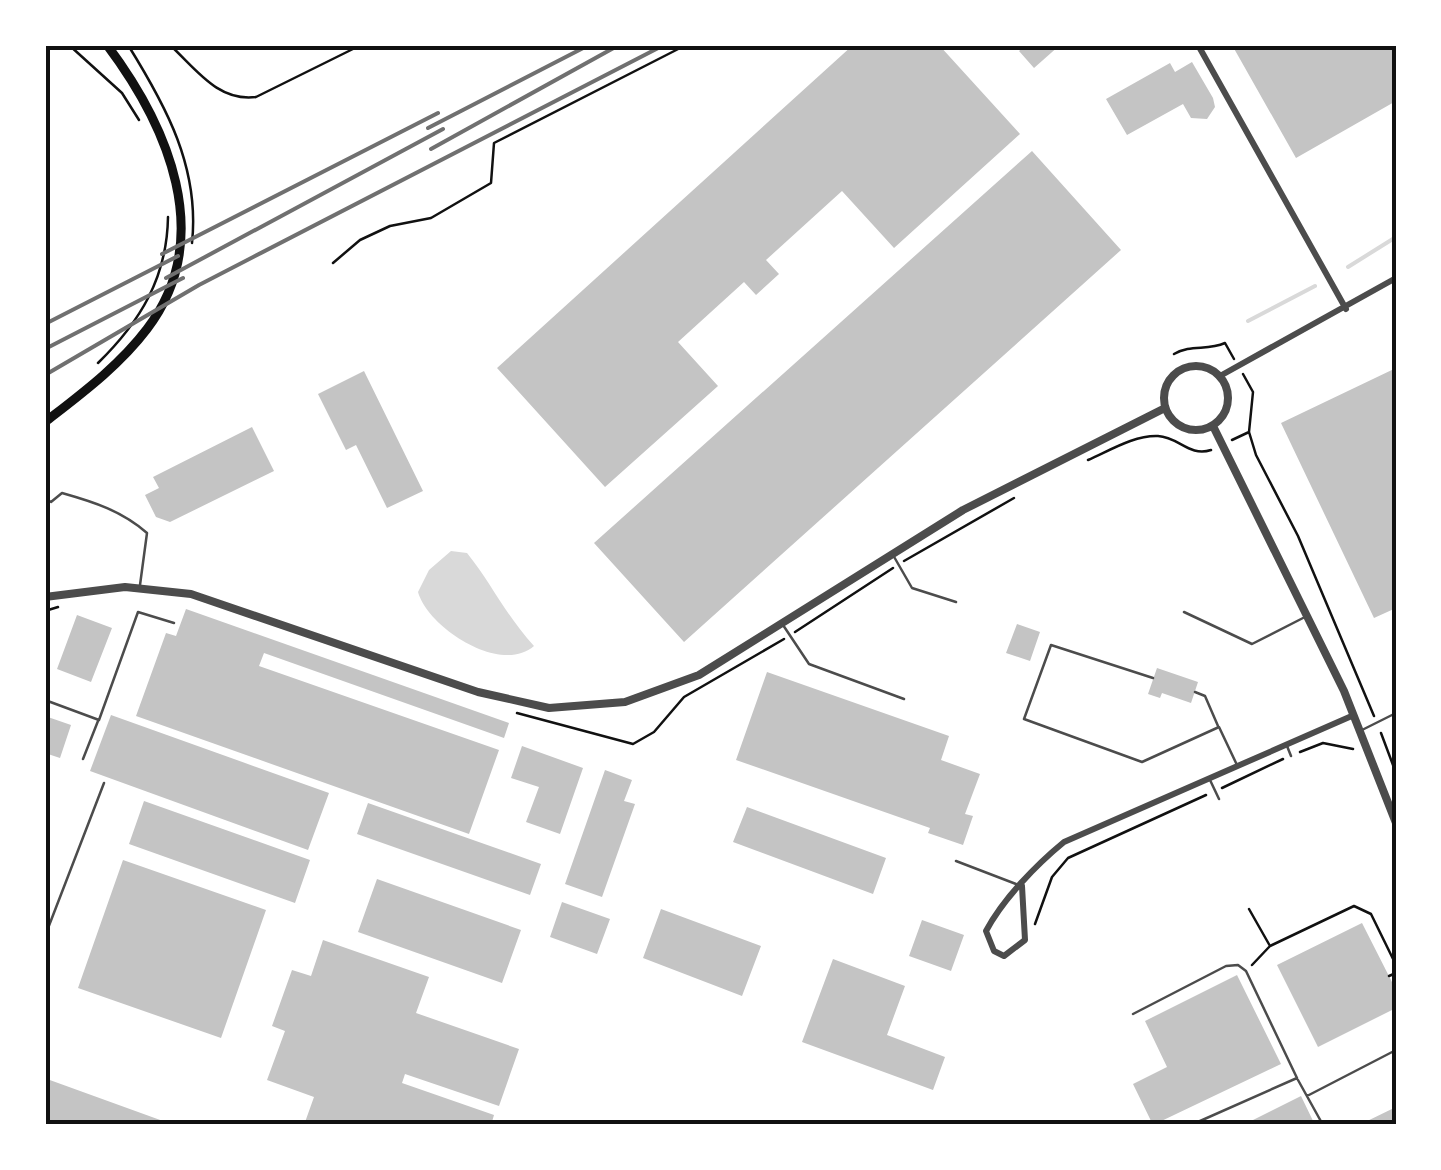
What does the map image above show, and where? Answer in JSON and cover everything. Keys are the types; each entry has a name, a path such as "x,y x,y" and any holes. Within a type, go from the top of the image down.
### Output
{"main road":[{"path":"45,422 127,352 148,327 168,291 181,221 174,170 154,116 107,45"}],"street":[{"path":"1198,45 1346,308"},
{"path":"1220,376 1396,278"},
{"path":"1206,366 1220,376 1229,400 1227,410 1213,426 1184,428 1165,408 1165,389 1182,369 1206,366"},
{"path":"45,597 140,586 191,594 478,692 562,709 601,708 656,694 699,675 1016,481 1165,408"},
{"path":"1213,426 1308,615 1354,715 1396,823"},
{"path":"1022,886 1024,940 1004,956 994,951 986,931 1022,886 1064,842 1354,715"}],"lane":[{"path":"45,499 51,502 62,493 86,500 129,518 147,533 140,586"},
{"path":"892,554 912,588 956,602"},
{"path":"83,758 138,612 174,623"},
{"path":"1184,612 1252,644 1308,615"},
{"path":"782,624 809,664 904,698"},
{"path":"1154,678 1050,645 1024,720 1142,762 1219,727"},
{"path":"1195,692 1205,696 1238,766"},
{"path":"45,700 98,720"},
{"path":"1360,730 1396,713"},
{"path":"1287,744 1291,756"},
{"path":"1210,778 1218,799"},
{"path":"45,936 104,783"},
{"path":"956,861 1022,886"},
{"path":"1132,1014 1226,966 1246,970 1324,1125"},
{"path":"1307,1096 1396,1050"},
{"path":"1191,1125 1297,1078"}],"path":[{"path":"69,45 122,93 142,124"},
{"path":"170,45 224,94 239,99 256,97 361,45"},
{"path":"334,264 360,240 390,226 431,218 491,183 494,143 686,45"},
{"path":"96,365 142,311 158,278 167,206"},
{"path":"1174,354 1188,346 1211,348 1225,343"},
{"path":"1254,392 1248,432 1298,536 1396,774"},
{"path":"1074,466 1136,439 1157,436 1195,452 1248,432"},
{"path":"512,711 633,744 654,732 684,697 790,636 899,564 1025,492"},
{"path":"45,611 61,606"},
{"path":"1024,940 1031,935 1052,877 1068,858 1323,743 1350,751 1366,744"},
{"path":"1246,970 1270,946 1354,906 1371,914 1396,965"},
{"path":"1249,909 1270,946"},
{"path":"1389,976 1396,973"}],"shaded area":[{"path":"451,551 467,553 534,646 503,655 485,651 450,633 436,620 418,592 429,570"}],"building":[{"path":"853,45 939,45 1020,134 894,248 842,191 766,260 779,274 756,295 744,282 678,342 718,386 605,487 497,368"},
{"path":"1026,45 1060,45 1034,68 1019,51"},
{"path":"1232,45 1396,45 1396,101 1296,158"},
{"path":"1192,62 1213,98 1215,107 1207,119 1191,118 1183,104 1127,135 1106,99 1170,63 1175,72"},
{"path":"1032,151 1121,250 684,642 594,543"},
{"path":"1396,368 1396,608 1374,618 1281,423"},
{"path":"364,371 423,491 387,508 356,445 346,450 318,394"},
{"path":"252,427 274,471 170,522 156,517 145,495 159,488 153,477"},
{"path":"186,609 509,723 504,738 264,653 259,666 499,750 469,834 136,716 166,633 176,636"},
{"path":"77,615 112,628 91,682 57,669"},
{"path":"1017,624 1040,632 1030,661 1006,653"},
{"path":"1157,668 1198,682 1191,703 1162,693 1160,698 1148,694"},
{"path":"767,672 949,736 941,760 980,774 965,814 973,816 963,845 928,833 930,828 736,760"},
{"path":"111,715 329,793 308,850 90,771"},
{"path":"45,716 71,725 60,758 45,753"},
{"path":"522,746 583,768 560,834 526,822 539,787 511,778"},
{"path":"605,770 632,780 624,801 635,804 602,897 565,884"},
{"path":"144,801 310,860 295,903 129,844"},
{"path":"368,803 541,864 530,895 357,834"},
{"path":"747,807 886,858 873,894 733,842"},
{"path":"123,860 266,910 221,1038 78,988"},
{"path":"377,879 521,930 502,983 358,932"},
{"path":"562,902 610,919 597,954 550,937"},
{"path":"661,909 761,946 742,996 643,958"},
{"path":"922,920 964,935 951,971 909,956"},
{"path":"1362,923 1396,990 1396,1008 1318,1047 1277,965"},
{"path":"323,940 429,977 416,1013 519,1049 499,1106 405,1074 402,1083 494,1115 491,1125 304,1125 314,1097 267,1080 285,1031 272,1026 292,970 311,976"},
{"path":"833,959 905,986 887,1035 945,1057 933,1090 802,1042"},
{"path":"1237,975 1281,1064 1153,1125 1133,1084 1167,1067 1145,1021"},
{"path":"47,1079 174,1125 45,1125"},
{"path":"1301,1096 1315,1125 1243,1125"},
{"path":"1396,1107 1396,1125 1359,1125"}],"waterway":[{"path":"1348,267 1396,237"},
{"path":"1248,321 1315,286"}],"railway":[{"path":"428,128 589,45"},
{"path":"431,149 619,45"},
{"path":"45,375 199,285 664,45"},
{"path":"162,254 438,113"},
{"path":"166,278 443,129"},
{"path":"45,324 178,256"},
{"path":"45,349 183,278"}]}
